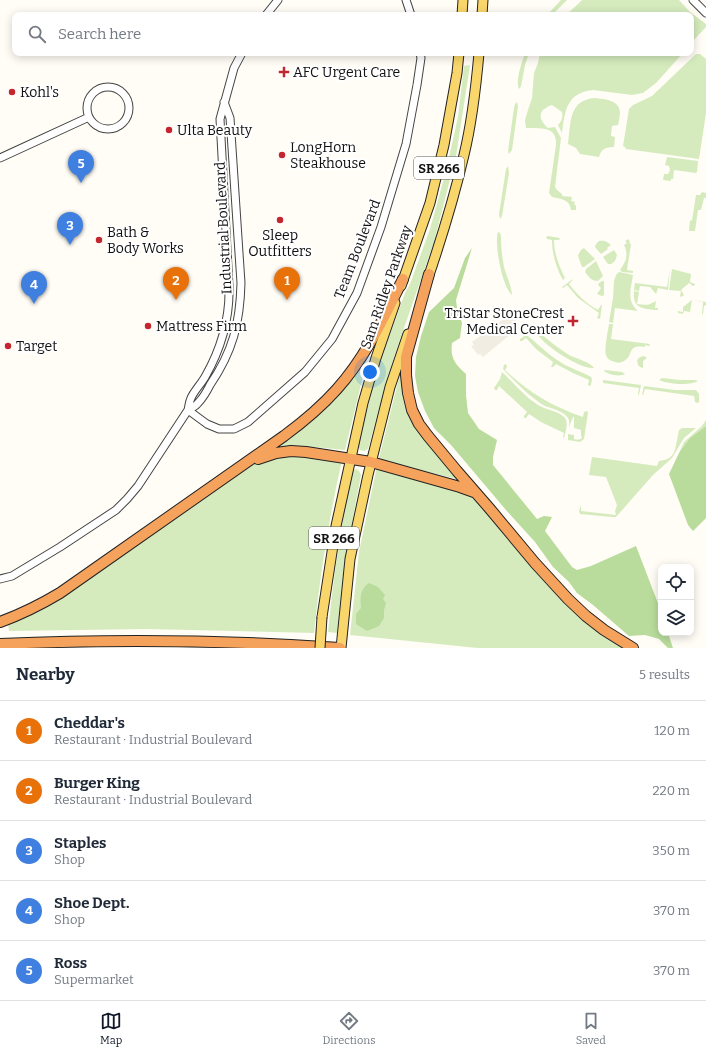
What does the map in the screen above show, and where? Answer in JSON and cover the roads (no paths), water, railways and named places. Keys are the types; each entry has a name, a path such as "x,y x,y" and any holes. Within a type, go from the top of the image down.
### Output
{"highway":[{"path":"429,274 406,357 408,393 412,410 419,424 535,563 568,599 604,630 633,648"},
{"path":"0,622 18,616 60,593 309,417 350,374 375,334 403,279"},
{"path":"227,476 261,457 291,451 306,452 371,462 460,487 476,493"},
{"path":"0,644 113,641 274,644 340,648"}],"main road":[{"path":"462,0 462,12"},
{"path":"482,12 483,0"},
{"name":"Sam Ridley Parkway","path":"320,648 322,617 336,526 363,403 376,358 432,196 444,145 459,56"},
{"name":"SR 266","path":"340,648 350,559 371,462 390,387 446,223 465,154 476,94 479,56"}],"street":[{"path":"268,12 278,0"},
{"path":"406,0 410,12"},
{"path":"694,0 706,13"},
{"name":"Industrial Boulevard","path":"0,580 12,576 60,547 116,510 127,499 138,486 188,410 191,398 216,356 224,333 229,308 220,119 234,68 240,56"},
{"name":"Team Boulevard","path":"188,410 206,424 219,430 234,429 241,426 248,422 305,372 332,339 357,293 381,227 406,144 421,56"},
{"path":"112,87 117,89 128,101 129,114 123,123 118,127 113,129 101,128 96,126 89,117 87,105 89,99 101,88 112,87"},
{"name":"Industrial Boulevard","path":"188,410 199,403 224,362 232,344 240,306 241,274 230,118 224,102"},
{"path":"0,158 89,117"}],"place":[{"name":"AFC Urgent Care","path":"284,72"},
{"name":"Kohl's","path":"12,92"},
{"name":"Ulta Beauty","path":"169,130"},
{"name":"LongHorn Steakhouse","path":"282,155"},
{"name":"Ross","path":"81,183"},
{"name":"Sleep Outfitters","path":"280,220"},
{"name":"Bath & Body Works","path":"99,240"},
{"name":"Staples","path":"70,245"},
{"name":"Burger King","path":"176,300"},
{"name":"Cheddar's","path":"287,300"},
{"name":"Shoe Dept.","path":"34,304"},
{"name":"TriStar StoneCrest Medical Center","path":"573,321"},
{"name":"Mattress Firm","path":"148,326"},
{"name":"Target","path":"8,346"}]}
